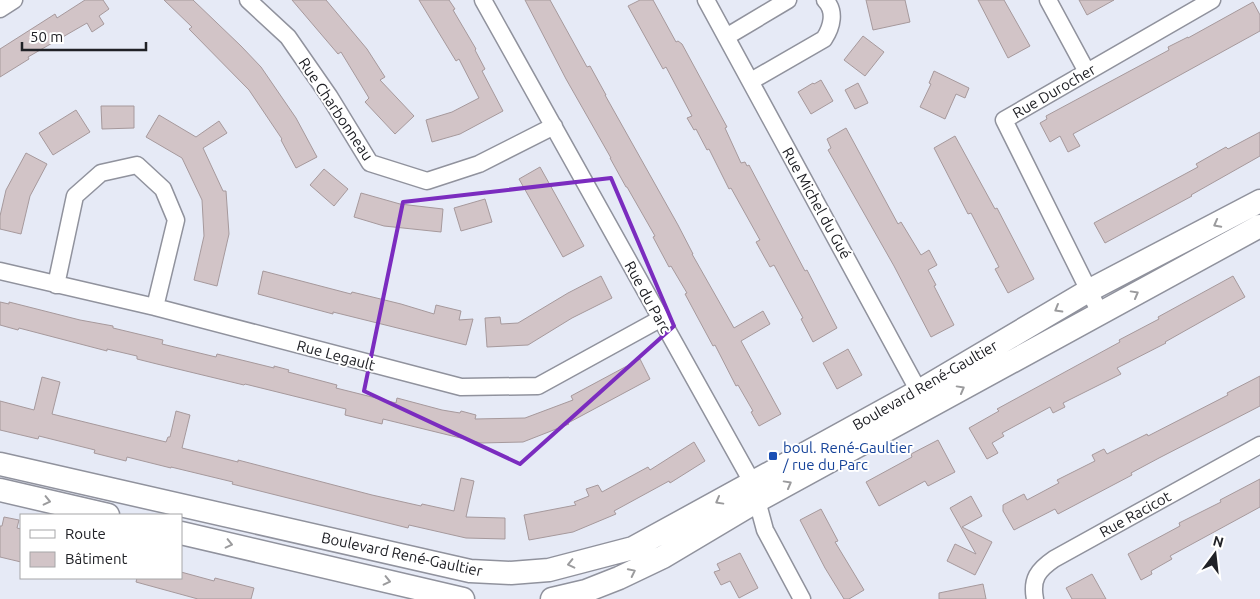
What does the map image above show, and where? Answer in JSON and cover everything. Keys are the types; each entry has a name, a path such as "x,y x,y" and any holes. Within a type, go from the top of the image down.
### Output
{"street":[{"path":"0,9 14,0"},
{"name":"Rue Charbonneau","path":"248,0 288,38 329,96 370,163 427,181 479,164 554,126"},
{"name":"Rue du Parc","path":"483,0 754,491 765,530 802,599"},
{"name":"Rue Michel du Gué","path":"706,0 923,399"},
{"path":"726,37 788,0"},
{"path":"751,81 824,39 829,32 832,20 830,4 825,0"},
{"path":"1048,0 1088,72"},
{"name":"Rue Durocher","path":"1100,313 1004,120 1212,0"},
{"path":"56,285 75,196 101,173 137,165 163,189 176,220 155,307"},
{"name":"Boulevard René-Gaultier","path":"923,399 1088,291 1255,222"},
{"name":"Boulevard René-Gaultier","path":"0,464 470,571 511,573 549,570 633,548 754,491 923,399 1100,313 1255,222"},
{"name":"Rue Legault","path":"0,270 56,285 155,307 460,387 538,386 660,319"},
{"name":"Rue Racicot","path":"1034,599 1032,586 1041,568 1054,559 1260,445"},
{"path":"0,490 104,514"},
{"name":"Boulevard René-Gaultier","path":"552,599 586,591 663,557 754,491"},
{"name":"Boulevard René-Gaultier","path":"182,533 463,599"}],"highlighted area":[{"path":"611,178 674,326 520,464 364,391 403,202"}],"building":[{"path":"85,0 103,0 109,9 99,16 104,24 92,32 87,23 28,57 29,59 0,77 0,49 55,14 57,18"},
{"path":"164,0 193,0 241,46 261,67 296,118 317,157 296,168 282,139 249,90 189,29 192,27"},
{"path":"292,0 326,0 367,49 385,77 380,80 414,116 395,134 365,102 369,98 341,52 338,54"},
{"path":"419,0 449,0 476,49 485,69 482,71 503,111 460,134 432,142 426,120 452,112 479,98 459,59 456,61"},
{"path":"525,0 550,0 587,67 590,66 734,328 763,311 770,324 741,341 781,414 759,426 751,412 753,411 738,385 736,386 715,345 713,346 685,294 687,293 671,266 669,267 653,237 655,236 566,79"},
{"path":"640,0 653,0 676,42 678,41 682,44 727,127 725,128 741,163 745,162 747,166 749,165 837,328 813,342 801,319 803,318 774,265 770,267 756,242 760,240 731,188 729,189 709,149 707,150 696,129 694,130 687,118 692,116 666,67 663,69 628,6"},
{"path":"866,0 905,0 910,22 873,30"},
{"path":"978,0 1004,0 1030,46 1008,58"},
{"path":"1079,0 1114,0 1087,15"},
{"path":"1253,2 1260,15 1260,31 1073,134 1080,146 1068,152 1060,136 1050,142 1040,123 1047,119 1046,116 1169,50 1168,47"},
{"path":"863,36 884,52 865,76 844,60"},
{"path":"934,71 969,88 965,98 956,94 945,119 920,107 931,84 929,83"},
{"path":"821,80 833,101 811,114 798,92"},
{"path":"858,83 868,103 855,109 845,90"},
{"path":"101,106 134,106 134,128 102,129"},
{"path":"76,110 90,132 53,155 39,133"},
{"path":"159,115 196,137 219,121 227,133 203,148 223,191 226,191 229,234 217,286 194,280 204,236 202,200 182,158 146,137"},
{"path":"846,128 898,224 901,222 921,255 929,250 937,265 928,270 954,325 931,337 894,266 828,150 831,148 827,139"},
{"path":"1260,132 1260,156 1192,196 1105,243 1094,223 1198,167 1196,164 1226,147 1228,149"},
{"path":"955,136 995,209 997,208 1034,279 1008,293 995,269 999,267 971,213 968,214 934,148"},
{"path":"26,153 47,164 30,196 21,234 0,229 0,216 6,190"},
{"path":"540,167 584,246 563,257 519,179"},
{"path":"324,169 348,189 334,206 310,185"},
{"path":"361,193 400,204 443,209 441,232 384,226 354,217"},
{"path":"485,199 492,222 461,231 454,208"},
{"path":"263,271 351,294 352,292 401,304 434,314 436,305 461,311 459,320 473,319 466,345 333,312 333,314 258,294"},
{"path":"601,276 612,298 572,318 528,345 487,347 485,318 500,317 501,324 518,323"},
{"path":"1233,276 1245,297 1166,343 1117,368 1121,374 1063,403 1065,407 1053,413 1050,407 1002,433 1004,436 992,443 998,453 987,459 969,428 999,411 997,409 1120,342 1119,340 1159,319 1158,317"},
{"path":"0,302 9,304 9,302 80,320 113,326 113,328 163,340 162,344 216,357 217,354 274,368 274,366 289,370 288,372 337,385 336,388 396,403 397,398 442,410 460,413 461,411 476,415 475,419 525,418 573,400 571,396 640,359 650,379 569,424 523,442 481,443 383,419 382,424 345,415 346,409 137,359 137,356 107,349 107,351 19,328 18,330 0,325"},
{"path":"848,349 862,375 837,389 823,363"},
{"path":"1260,376 1260,406 1159,458 1131,473 1132,475 1058,514 1055,509 1014,530 1003,511 1003,505 1024,494 1027,500 1059,483 1057,480 1095,461 1092,455 1104,449 1107,454 1147,434 1148,436 1228,395 1227,393"},
{"path":"42,377 60,382 52,414 166,442 168,437 170,437 176,411 190,415 182,448 238,462 238,460 372,495 454,511 461,478 474,481 466,517 505,518 505,539 466,538 409,525 408,528 171,467 127,457 126,461 94,453 95,450 39,436 38,439 0,430 0,401 34,410"},
{"path":"938,440 955,472 928,486 925,481 879,506 866,482 912,457 911,454"},
{"path":"694,442 705,461 670,483 669,481 614,511 616,514 573,532 529,540 524,515 576,505 574,502 589,496 586,489 598,485 602,492 648,467 650,470"},
{"path":"1260,479 1260,507 1170,556 1172,559 1151,571 1152,574 1141,580 1128,554 1180,526 1179,523 1221,502 1220,500"},
{"path":"971,496 982,516 962,527 992,542 975,575 947,561 955,544 976,554 950,508"},
{"path":"821,509 838,541 835,542 864,590 849,599 844,599 825,568 800,520"},
{"path":"4,517 19,520 17,528 20,529 20,562 0,557 0,526 2,526"},
{"path":"740,553 758,588 739,598 730,581 721,585 714,572 720,570 717,564"},
{"path":"182,572 214,581 215,578 254,588 251,599 198,599 136,582 137,579 182,579"},
{"path":"1092,574 1106,599 1072,599 1066,588"},
{"path":"983,584 986,599 939,599 939,593"}],"place":[{"name":"boul. René-Gaultier / rue du Parc","path":"773,456"}]}
